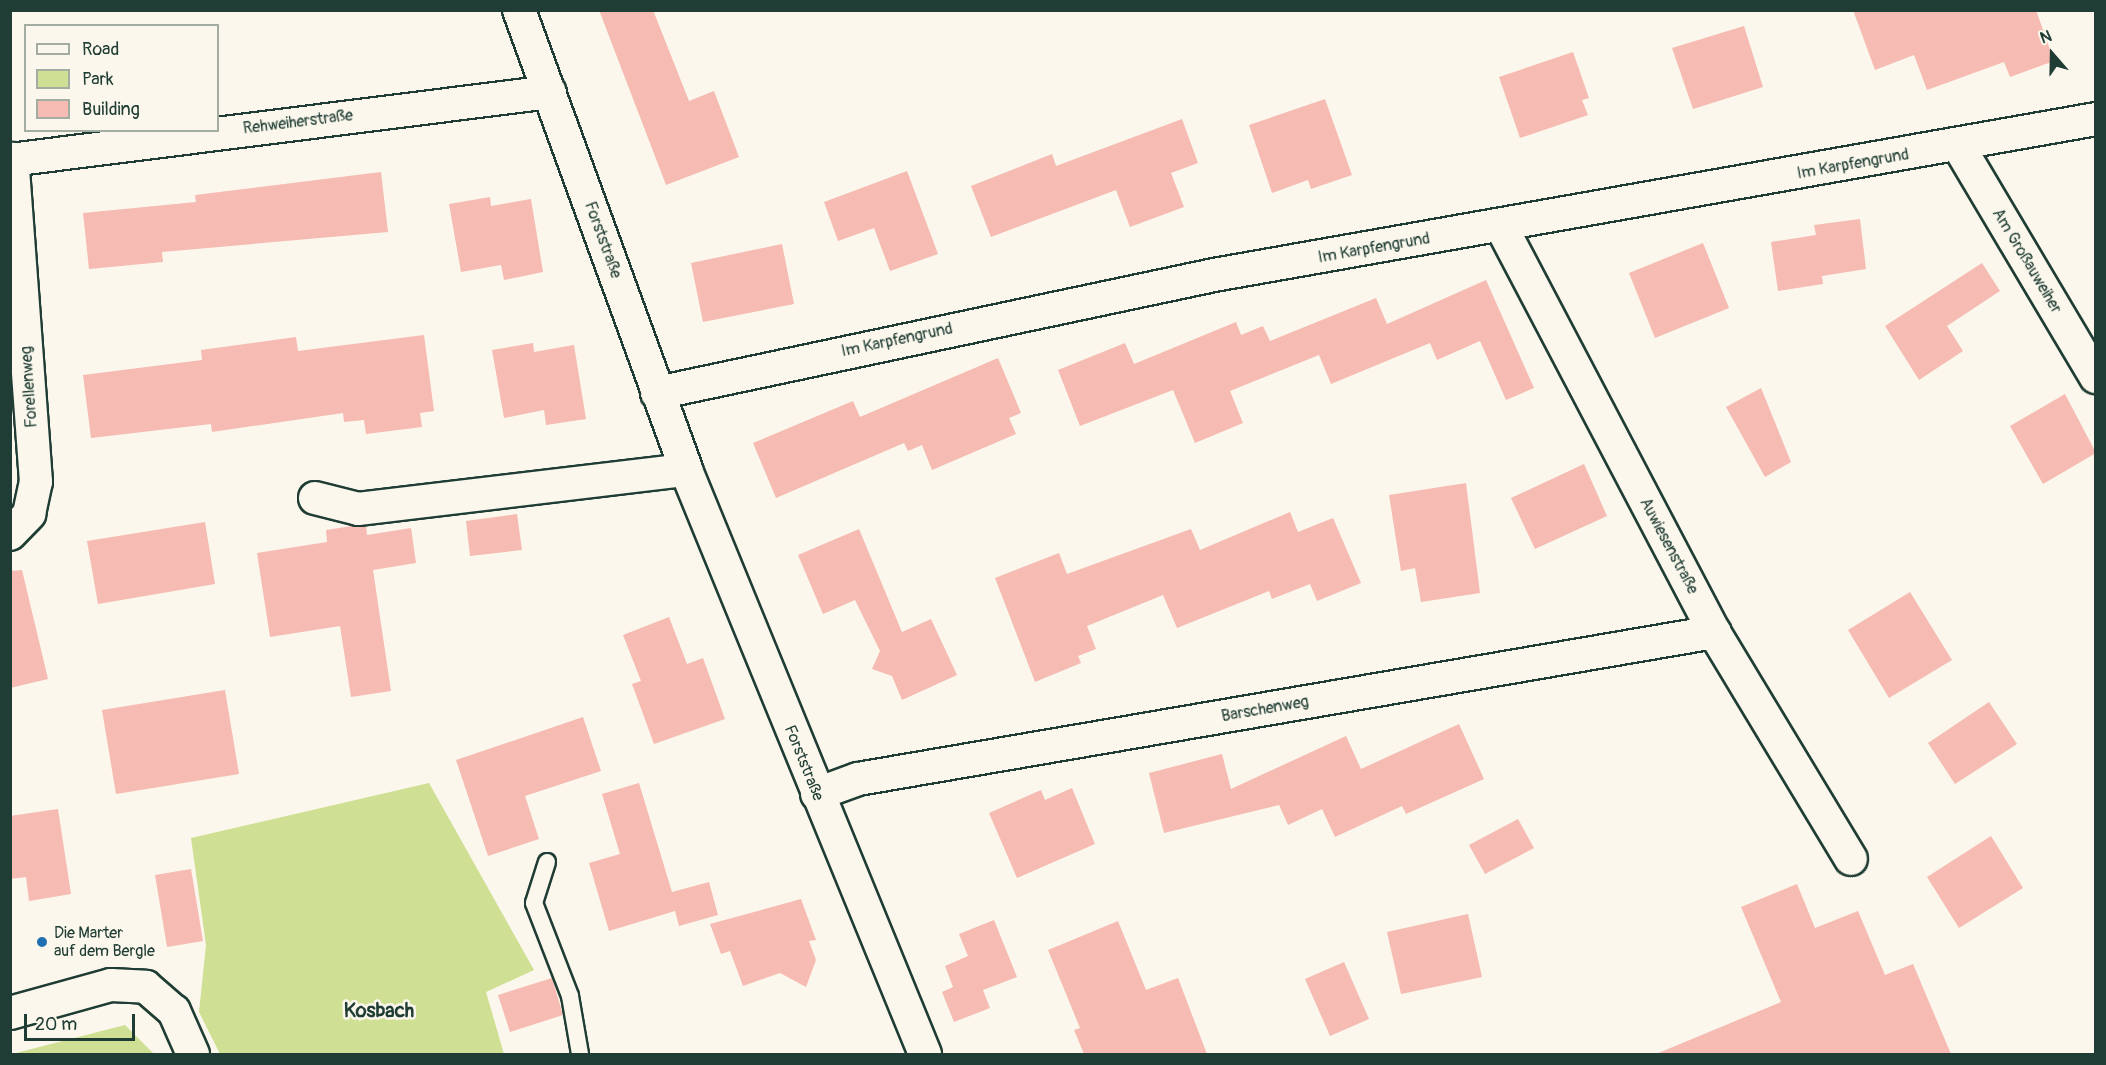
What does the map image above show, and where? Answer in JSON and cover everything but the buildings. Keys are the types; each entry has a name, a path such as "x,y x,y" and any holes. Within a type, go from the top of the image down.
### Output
{"street":[{"name":"Forststraße","path":"519,10 686,470 925,1054"},
{"name":"Rehweiherstraße","path":"11,160 550,92"},
{"name":"Im Karpfengrund","path":"657,393 1191,280 2096,119"},
{"name":"Am Großauweiher","path":"1958,145 2096,377"},
{"name":"Forellenweg","path":"10,534 29,514 36,482 11,160"},
{"name":"Auwiesenstraße","path":"1501,226 1714,632 1851,859"},
{"path":"315,498 358,509 686,470"},
{"name":"Barschenweg","path":"817,794 858,779 1714,632"},
{"path":"10,1013 111,985 146,987 174,1011 193,1054"}],"lane":[{"path":"548,862 534,903 570,996 580,1054"}],"green space":[{"path":"429,783 534,970 486,992 504,1054 220,1054 199,1012 206,945 191,838"},
{"path":"125,1025 154,1054 12,1054"}],"place":[{"name":"Die Marter auf dem Bergle","path":"42,942"}],"district":[{"name":"Kosbach","path":"379,1010"}]}
